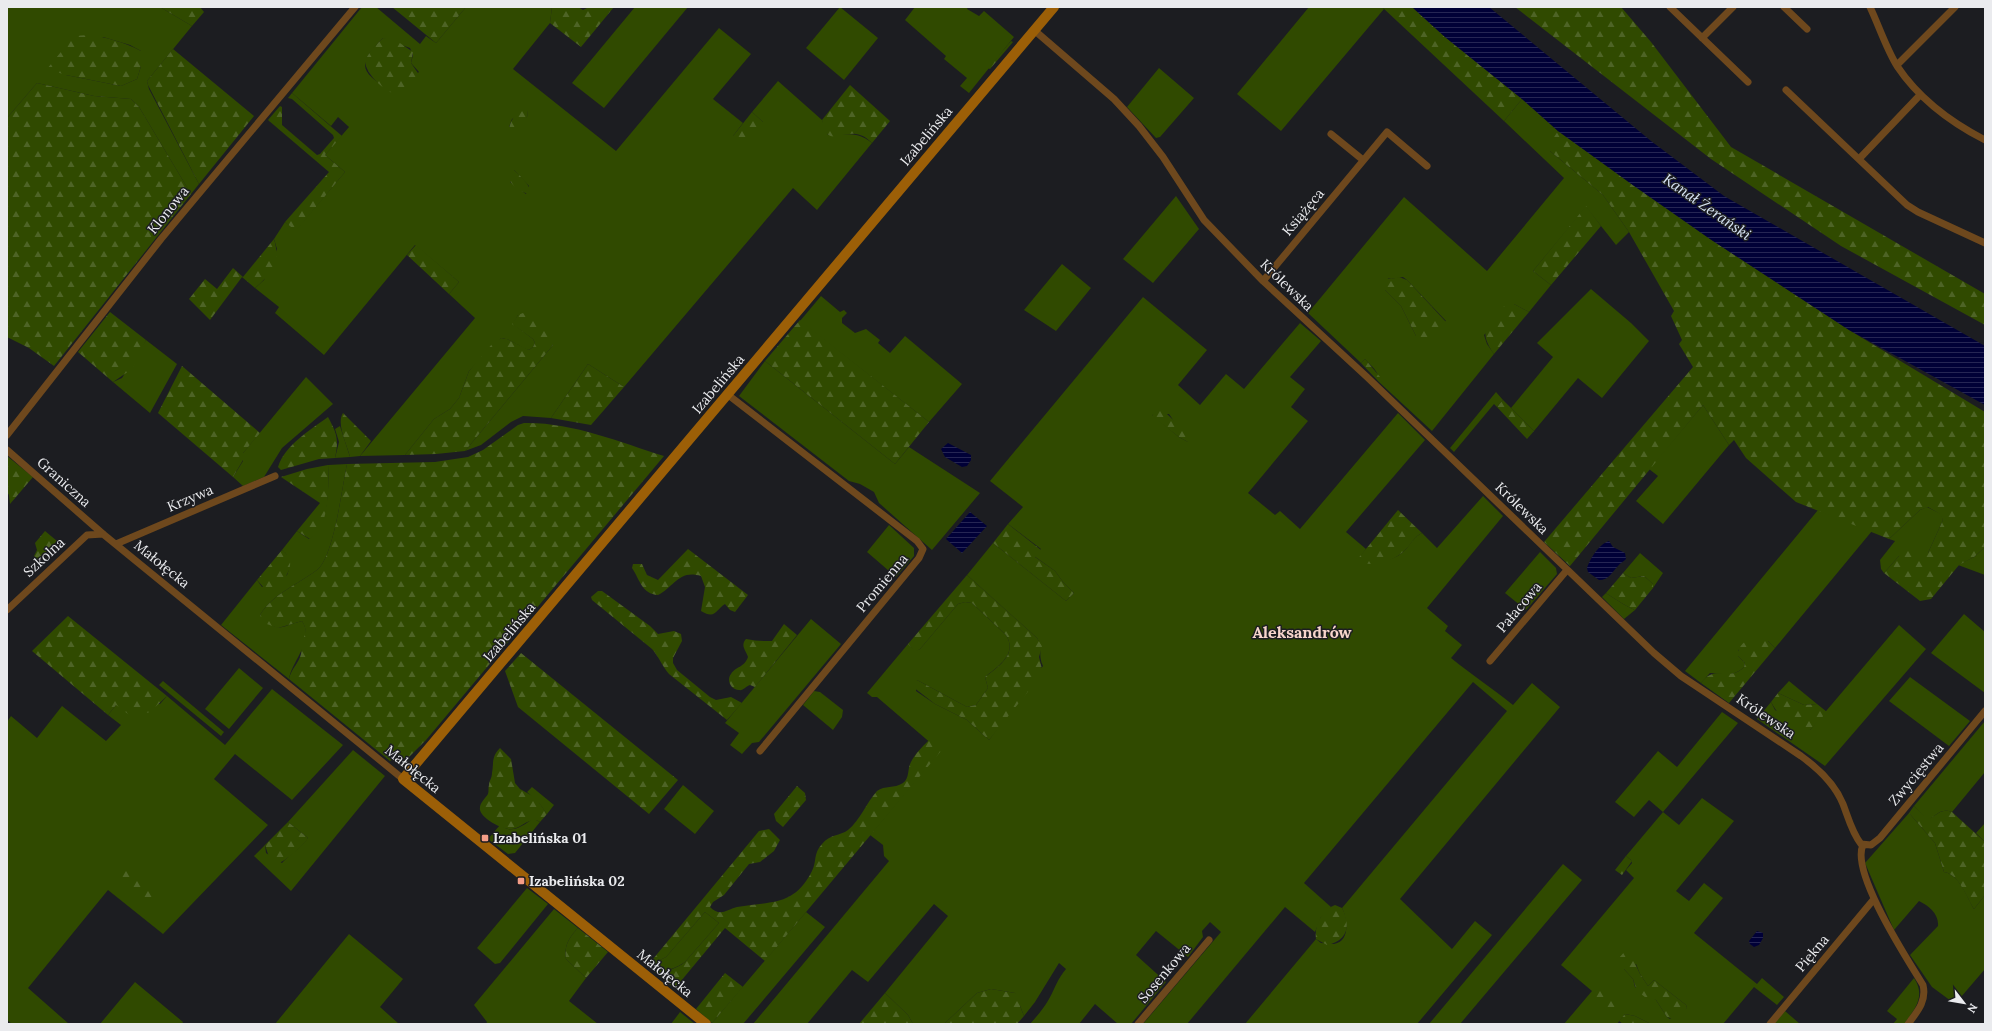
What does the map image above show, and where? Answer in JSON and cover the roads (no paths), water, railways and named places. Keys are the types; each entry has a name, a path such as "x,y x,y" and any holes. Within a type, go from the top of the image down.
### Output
{"street":[{"name":"Klonowa","path":"7,435 161,239 355,7"},
{"name":"Izabelińska","path":"403,779 1054,7"},
{"path":"1670,7 1748,82"},
{"path":"1702,38 1733,7"},
{"path":"1784,7 1807,29"},
{"path":"1870,7 1897,65 1920,95 1962,128 1985,140"},
{"path":"1897,65 1954,7"},
{"name":"Królewska","path":"1034,30 1114,99 1139,126 1162,157 1204,220 1263,281 1377,386 1669,667 1814,766 1835,789 1854,834 1863,845"},
{"path":"1786,90 1913,208 1985,243"},
{"path":"1859,159 1920,95"},
{"name":"Książęca","path":"1263,281 1387,132 1428,166"},
{"path":"1331,134 1364,160"},
{"name":"Promienna","path":"728,394 917,540 923,549 919,558 760,751"},
{"name":"Graniczna","path":"7,450 103,534"},
{"name":"Krzywa","path":"116,544 275,476"},
{"name":"Małołęcka","path":"103,534 706,1024"},
{"name":"Szkolna","path":"7,610 87,535 103,534"},
{"name":"Pałacowa","path":"1490,661 1567,570"},
{"name":"Zwycięstwa","path":"1863,845 1871,845 1880,838 1985,711"},
{"path":"1863,845 1861,851 1862,863 1874,899 1890,932 1923,985 1925,991 1921,1006 1908,1024"},
{"name":"Piękna","path":"1770,1024 1874,899"},
{"name":"Sosenkowa","path":"1138,1024 1209,940"}],"water":[{"name":"Kanał Żerański","path":"1412,7 1489,7 1651,141 1724,196 1985,346 1985,405 1849,330 1710,239 1558,131 1522,99 1445,37"},
{"path":"948,443 971,455 971,460 967,466 962,467 945,457 941,449"},
{"path":"970,512 987,526 962,553 946,539"},
{"path":"1609,541 1613,547 1625,553 1626,559 1608,577 1599,580 1588,572 1587,568 1590,560 1598,548"},
{"path":"1757,931 1763,933 1763,938 1759,945 1754,947 1749,941"}],"place":[{"name":"Izabelińska 01","path":"485,838"},
{"name":"Izabelińska 02","path":"521,881"}],"district":[{"name":"Aleksandrów","path":"1302,632"}]}
